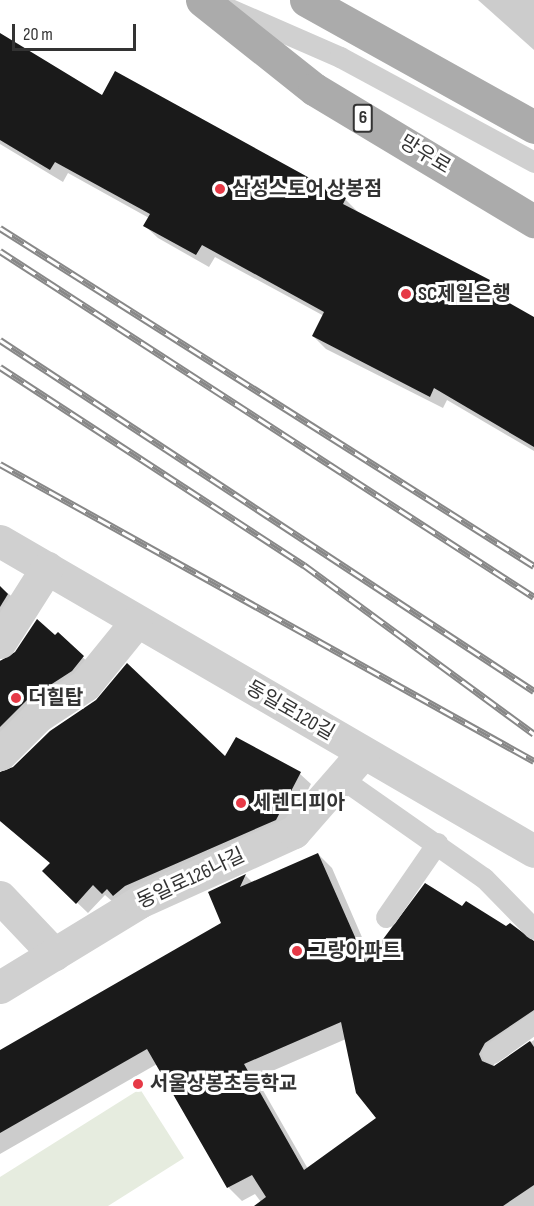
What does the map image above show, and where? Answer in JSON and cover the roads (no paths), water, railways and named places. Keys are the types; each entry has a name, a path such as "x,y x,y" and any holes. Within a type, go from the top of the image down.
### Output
{"main road":[{"name":"망우로","path":"202,0 314,89 534,221"},
{"path":"306,0 534,127"}],"street":[{"name":"동일로120길","path":"0,541 534,851"},
{"path":"0,642 47,568"},
{"path":"0,754 38,716 85,685 136,622"},
{"name":"동일로126나길","path":"0,987 139,902 294,832 363,753"},
{"path":"0,897 54,954"}],"lane":[{"path":"209,0 340,57 534,162"},
{"path":"341,778 484,878 534,929"},
{"path":"386,917 437,843"},
{"path":"492,1053 534,1023"}],"railway":[{"path":"0,228 534,566"},
{"path":"0,251 534,597"},
{"path":"0,340 534,691"},
{"path":"0,367 304,565 534,734"},
{"path":"0,464 534,761"}],"place":[{"name":"삼성스토어 상봉점","path":"220,189"},
{"name":"SC제일은행","path":"406,294"},
{"name":"더힐탑","path":"16,698"},
{"name":"세렌디피아","path":"241,803"},
{"name":"그랑아파트","path":"297,951"},
{"name":"서울상봉초등학교","path":"138,1084"}]}
